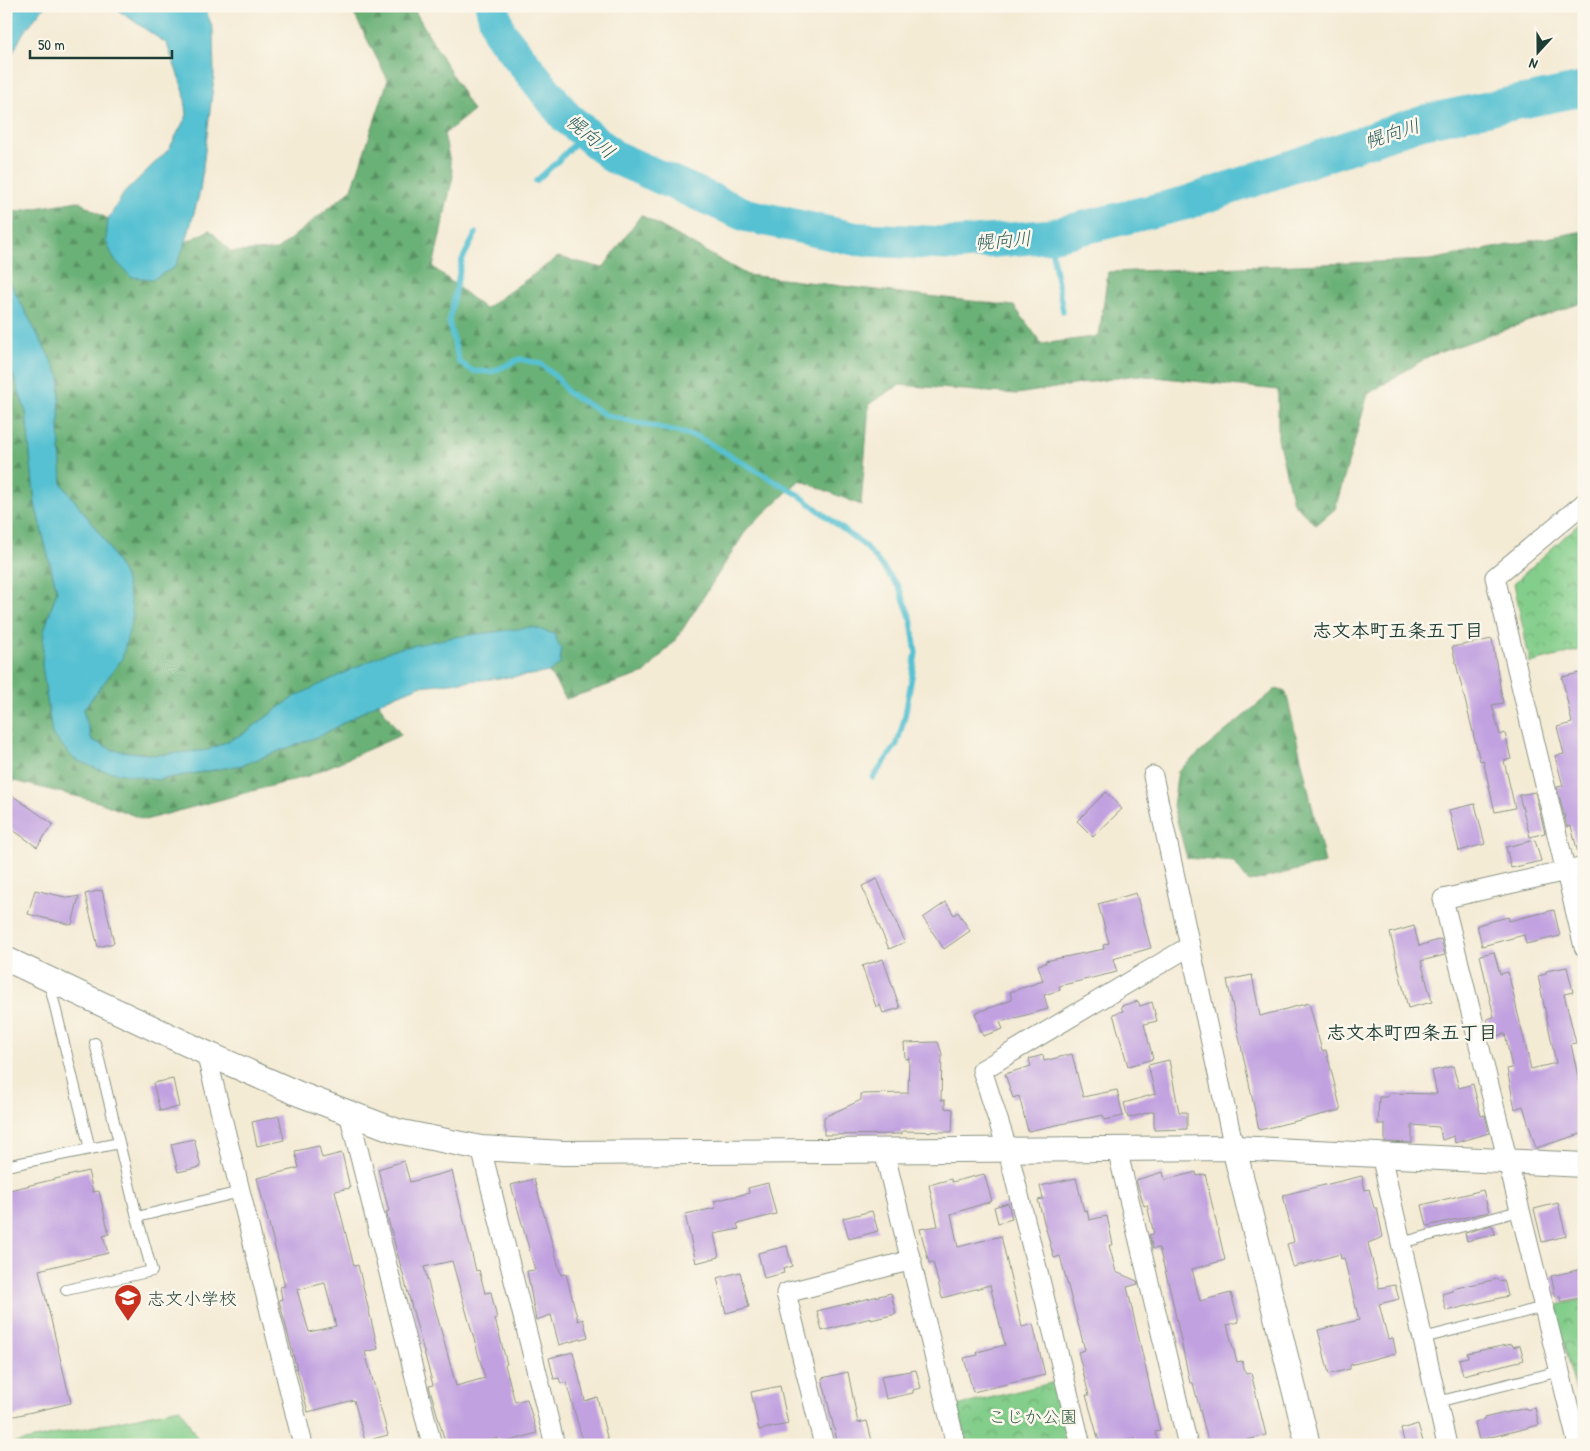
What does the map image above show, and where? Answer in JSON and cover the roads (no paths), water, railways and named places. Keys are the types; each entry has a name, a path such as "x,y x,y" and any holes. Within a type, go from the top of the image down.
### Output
{"street":[{"path":"1584,503 1495,577 1584,947"},
{"path":"1153,776 1234,1148 1308,1445"},
{"path":"1578,1445 1443,899 1584,867"},
{"path":"1081,1445 1008,1150 982,1070 1190,946"},
{"path":"6,959 206,1053 349,1113 396,1131 481,1148 563,1153 1234,1148 1584,1165"},
{"path":"206,1053 303,1445"},
{"path":"349,1113 432,1445"},
{"path":"481,1148 555,1445"},
{"path":"1117,1149 1188,1445"},
{"path":"884,1151 956,1445"},
{"path":"1380,1155 1447,1445"},
{"path":"824,1445 786,1293 912,1260"}],"lane":[{"path":"48,979 90,1149"},
{"path":"66,1290 152,1271 95,1044"},
{"path":"6,1166 119,1143"},
{"path":"137,1217 240,1192"},
{"path":"1401,1243 1520,1211"},
{"path":"1423,1338 1544,1307"},
{"path":"1437,1402 1560,1371"}],"water":[{"path":"6,6 45,6 23,33 6,66"},
{"path":"112,6 204,6 213,29 214,78 200,191 186,242 175,267 153,279 131,277 114,259 106,241 108,219 124,193 169,149 187,115 184,92 167,44"},
{"path":"6,275 60,377 59,429 62,484 104,539 125,577 133,614 122,659 83,710 92,740 113,750 157,755 208,750 243,734 294,697 392,650 454,637 532,627 554,634 561,649 560,664 549,672 531,675 419,686 378,703 322,735 242,765 157,780 100,770 74,759 52,734 42,665 44,631 57,591 35,504 26,412 6,355"}],"waterway":[{"name":"幌向川","path":"492,6 499,32 566,117 614,157 746,215 856,239 956,244 1049,236 1186,203 1422,122 1584,89"},
{"path":"536,181 584,134"},
{"path":"476,233 462,260 449,322 459,362 473,371 492,372 520,359 541,364 558,379 568,393 606,415 698,437 799,495 866,547 899,587 911,619 916,653 905,716 897,744 873,778"},
{"path":"1049,236 1063,311"}],"place":[{"name":"志文小学校","path":"128,1322"}],"district":[{"name":"志文本町五条五丁目","path":"1398,630"},
{"name":"志文本町四条五丁目","path":"1412,1032"}],"park label":[{"name":"こじか公園","path":"1033,1416"}]}
